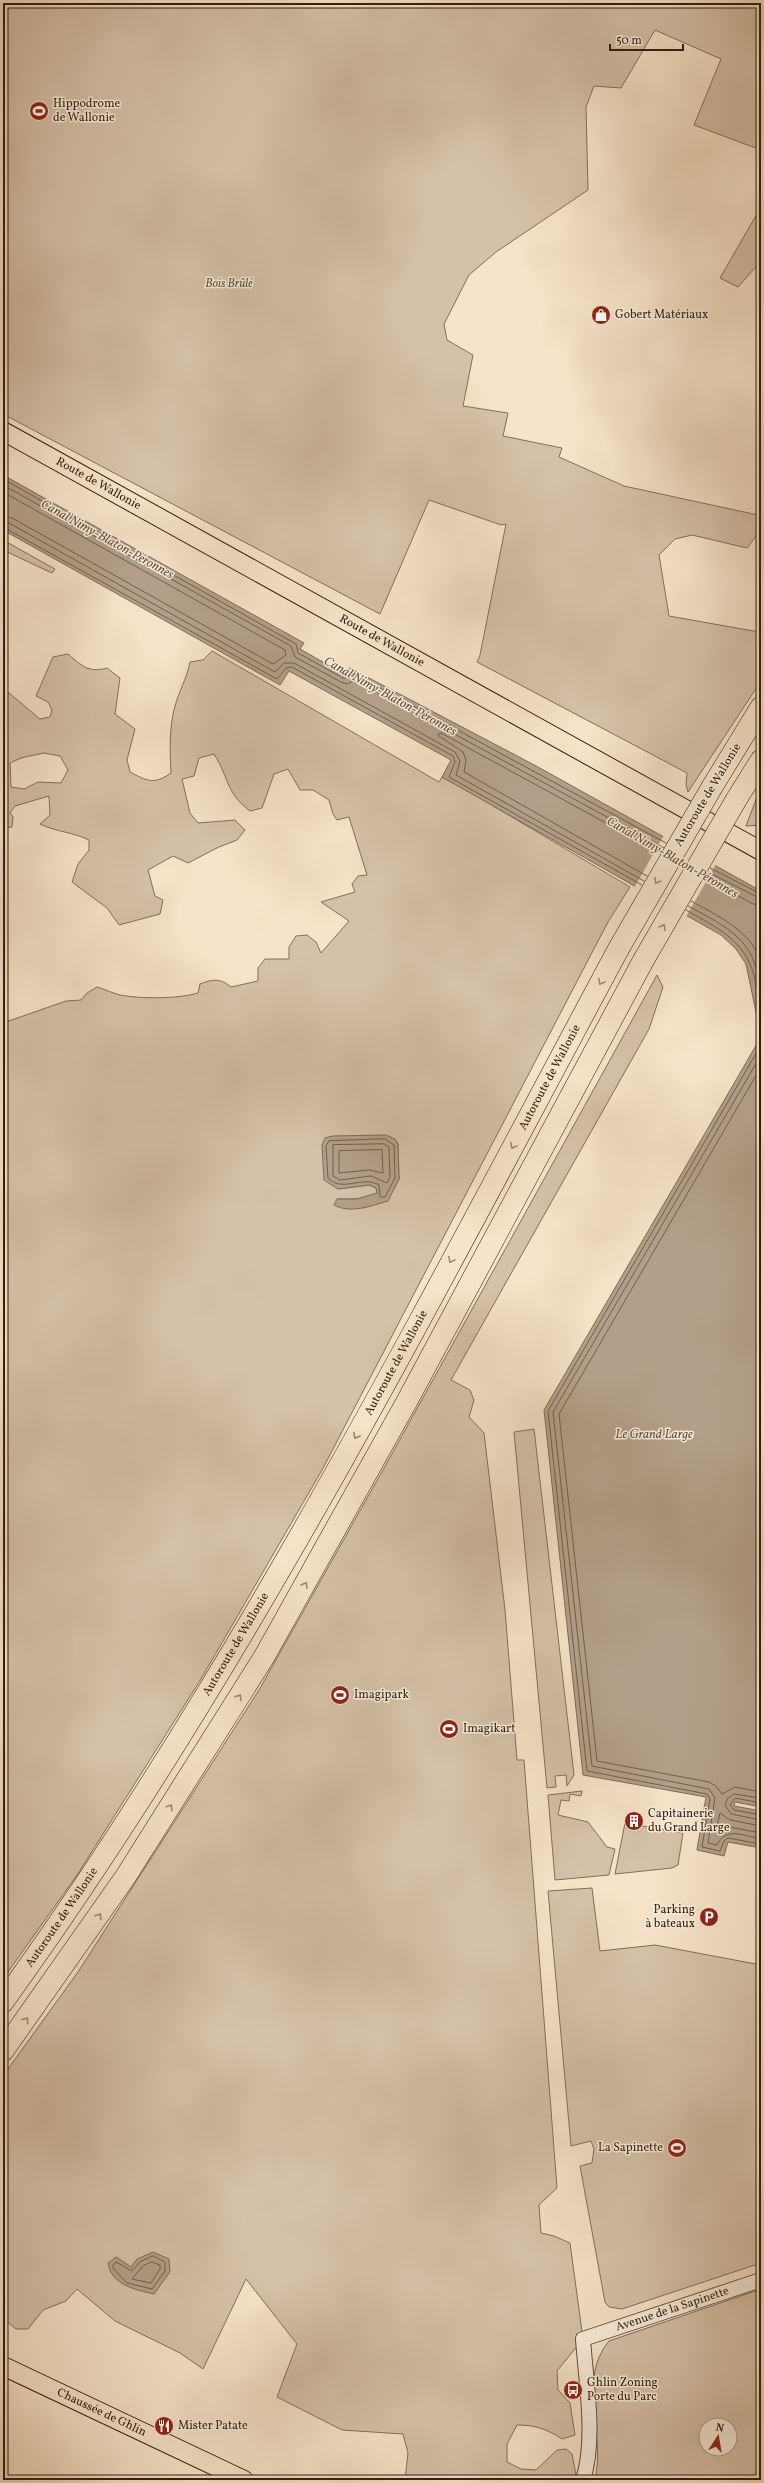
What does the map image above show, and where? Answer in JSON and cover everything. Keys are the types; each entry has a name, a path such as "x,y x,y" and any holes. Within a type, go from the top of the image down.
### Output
{"highway":[{"name":"Autoroute de Wallonie","path":"3,2002 103,1859 181,1738 241,1640 382,1390 619,948 712,787 761,707"},
{"path":"3,2051 126,1876 264,1657 402,1410 643,961 736,800 761,760"}],"main road":[{"name":"Route de Wallonie","path":"3,431 761,851"},
{"name":"Chaussée de Ghlin","path":"3,2366 244,2480"}],"street":[{"name":"Avenue de la Sapinette","path":"583,2480 589,2453 590,2436 583,2339 761,2280"}],"green space":[{"name":"Bois Brûlé","path":"3,3 761,3 761,150 694,125 721,59 655,30 621,88 594,86 586,107 588,190 496,252 469,275 444,324 447,340 473,355 463,406 508,413 503,436 562,448 559,457 624,486 758,515 760,531 747,548 692,535 675,539 659,555 669,616 759,632 761,629 761,681 688,792 686,785 687,773 477,662 480,655 506,524 501,525 429,500 380,614 3,414"},
{"path":"761,207 761,261 738,287 720,278"},
{"path":"3,540 55,569 52,573 3,550"},
{"path":"212,651 439,782 442,777 468,791 630,887 608,922 322,1470 201,1679 77,1875 3,1979 3,1023 66,1001 81,1000 87,993 97,987 120,995 159,998 198,993 200,984 213,980 223,982 231,987 258,981 258,968 265,959 289,959 289,947 296,936 307,935 316,942 321,953 349,921 321,902 355,892 352,884 358,876 367,875 349,817 337,820 333,814 329,800 313,790 300,790 288,769 274,774 262,808 250,811 242,804 232,791 214,754 199,758 194,776 182,779 190,813 198,823 235,820 245,830 237,840 219,847 188,863 173,856 148,870 155,896 163,900 160,914 119,925 107,908 72,882 78,864 89,850 89,840 40,824 50,815 49,796 15,806 10,813 13,817 12,827 3,828 3,688 40,719 50,717 52,710 48,702 36,696 53,657 68,654 77,662 90,669 95,670 107,668 120,678 115,714 135,729 127,760 130,772 141,778 155,780 165,777 171,773 171,731 175,706 190,662 203,660","holes":["44,753 60,756 68,770 61,783 38,782 24,789 11,787 10,763 21,758","395,1139 398,1144 399,1179 388,1200 363,1208 337,1199 357,1199 377,1194 376,1188 369,1185 338,1189"]},
{"path":"761,790 761,825 746,826 758,794"},
{"path":"657,975 663,987 649,1029 451,1380 470,1390 474,1400 469,1417 484,1433 505,1610 517,1760 524,1760 557,2188 539,2205 541,2233 554,2236 570,2243 583,2339 557,2371 558,2390 570,2403 575,2435 562,2439 541,2428 517,2425 507,2444 507,2462 521,2469 536,2470 557,2450 566,2449 572,2454 577,2480 405,2480 408,2453 403,2434 342,2430 277,2397 297,2344 246,2279 203,2369 180,2353 115,2321 77,2289 66,2301 43,2310 28,2329 16,2329 4,2319 3,2076 78,1972 259,1690 383,1470"},
{"path":"534,1429 574,1775 567,1786 566,1775 555,1776 556,1787 547,1788 514,1432"},
{"path":"582,1791 581,1796 570,1794 569,1801 561,1800 558,1815 588,1822 607,1847 615,1849 609,1875 555,1880 548,1795"},
{"path":"625,1823 683,1833 678,1865 672,1868 615,1874"},
{"name":"La Sapinette","path":"592,1888 600,1951 655,1945 761,1965 761,2263 622,2309 609,2307 605,2302 580,2166 592,2163 594,2149 591,2141 571,2146 548,1891"},
{"path":"761,2289 761,2480 595,2480 597,2444 593,2390 594,2373 599,2357 609,2341"}],"water":[{"name":"Canal Nimy-Blaton-Péronnes","path":"3,475 304,643 300,649 346,675 350,668 538,767 761,891 761,1036 746,964 736,949 721,935 442,777 451,760 289,671 280,685 3,530"},
{"name":"Le Grand Large","path":"761,1037 761,1807 735,1802 734,1806 761,1811 761,1848 728,1842 724,1856 697,1850 706,1797 583,1775 544,1410"},
{"path":"386,1135 395,1139 398,1144 399,1179 388,1201 368,1207 354,1209 340,1208 334,1205 337,1199 357,1199 377,1193 376,1188 369,1185 338,1189 324,1180 322,1145 325,1138 332,1136"},
{"path":"153,2252 169,2259 170,2272 154,2294 140,2291 125,2285 114,2277 110,2270 108,2263 116,2257 131,2267 137,2259"}],"pier":[{"path":"664,835 716,864 686,917 634,888"}],"place":[{"name":"Hippodrome de Wallonie","path":"39,111"},
{"name":"Gobert Matériaux","path":"601,315"},
{"name":"Imagipark","path":"340,1695"},
{"name":"Imagikart","path":"449,1729"},
{"name":"Capitainerie du Grand Large","path":"634,1821"},
{"name":"Parking à bateaux","path":"709,1917"},
{"name":"La Sapinette","path":"677,2148"},
{"name":"Ghlin Zoning Porte du Parc","path":"573,2390"},
{"name":"Mister Patate","path":"164,2426"}]}
